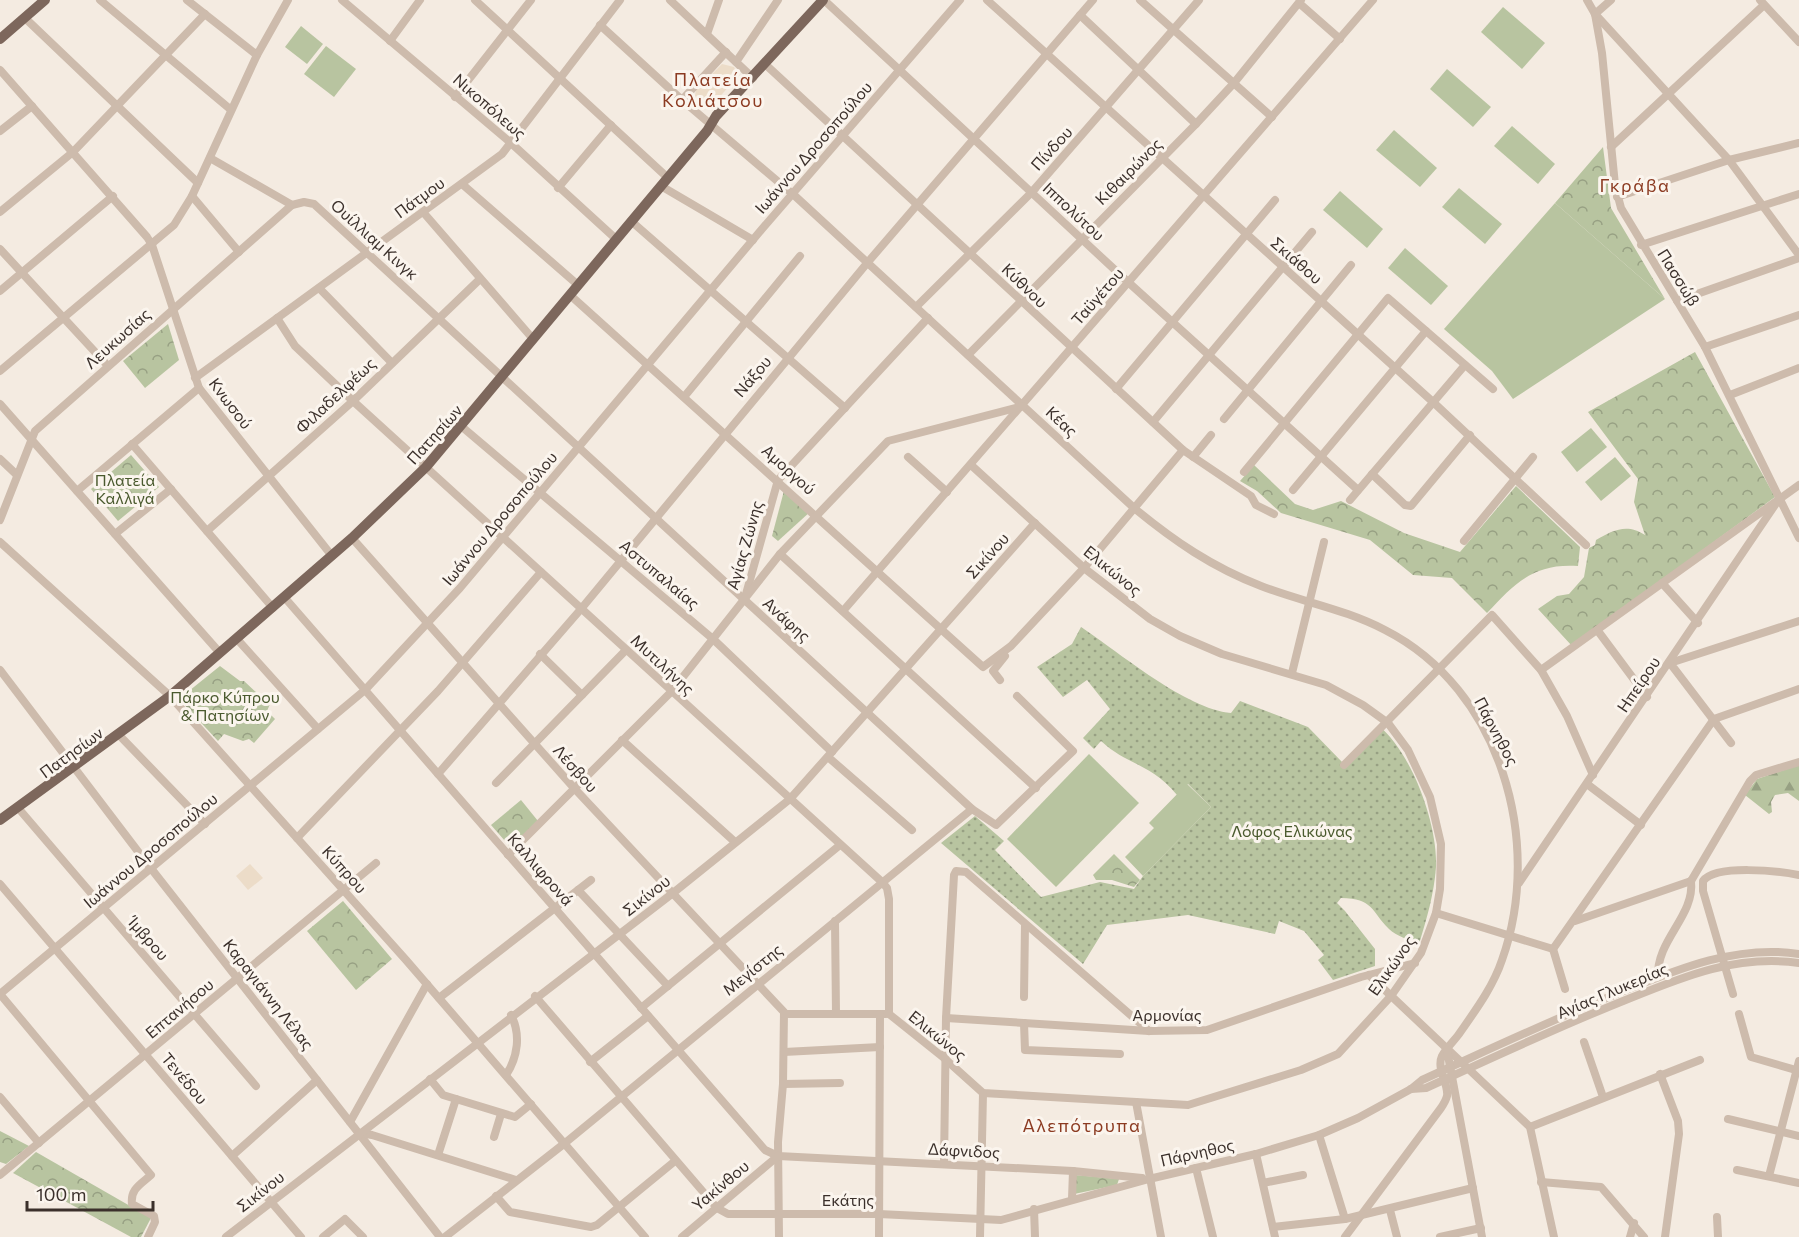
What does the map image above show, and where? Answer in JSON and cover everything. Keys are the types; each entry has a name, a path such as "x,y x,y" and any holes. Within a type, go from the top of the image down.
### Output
{"main road":[{"path":"0,39 26,19 45,0"},
{"name":"Πατησίων","path":"0,820 19,809 170,696 332,556 426,467 708,130 710,123 745,82 753,78 823,0"}],"street":[{"path":"100,0 230,109"},
{"path":"188,0 257,55"},
{"path":"0,371 174,225 192,196 230,109 288,0"},
{"name":"Νικοπόλεως","path":"342,0 510,143 616,238"},
{"path":"390,41 420,0"},
{"path":"476,0 611,125 664,182 753,240"},
{"path":"455,97 531,0"},
{"name":"Πάτμου","path":"195,378 502,154 620,0"},
{"path":"670,0 753,78"},
{"path":"707,34 719,0"},
{"path":"736,62 778,0"},
{"name":"Ιππολύτου","path":"823,0 1128,282 1358,490"},
{"name":"Ιωάννου Δροσοπούλου","path":"0,994 365,690 428,624 753,240 960,0"},
{"name":"Σκιάθου","path":"987,0 1434,402 1586,545"},
{"name":"Νάξου","path":"438,774 580,609 867,262 1093,0"},
{"path":"1140,0 1272,117"},
{"name":"Πίνδου","path":"916,307 1032,192 1199,0"},
{"name":"Ταϋγέτου","path":"843,611 1373,0"},
{"path":"1587,0 1595,15 1729,160 1799,256 1677,302"},
{"path":"1595,15 1611,0"},
{"path":"1300,2 1340,39"},
{"name":"Κιθαιρώνος","path":"968,355 1234,84 1300,2"},
{"path":"1611,147 1762,2 1799,42"},
{"path":"0,212 73,152 205,14"},
{"path":"1080,15 1196,124"},
{"name":"Πασσώβ","path":"1595,15 1602,53 1617,197 1641,245 1705,347 1799,538"},
{"path":"26,19 198,183"},
{"name":"Κέας","path":"600,26 682,100 793,194 1134,508 1174,542 1206,562 1262,586 1358,617 1388,631 1438,669"},
{"path":"682,100 726,52"},
{"name":"Κύθνου","path":"765,65 970,252 1020,302 1184,450 1251,496 1256,505 1274,514"},
{"path":"0,70 113,196 152,245"},
{"path":"0,131 32,106"},
{"path":"558,188 611,125"},
{"path":"1617,197 1729,160 1799,143"},
{"name":"Ουίλλιαμ Κινγκ","path":"210,158 292,205 304,202 314,204 502,378"},
{"path":"462,184 578,285"},
{"path":"1641,245 1799,194"},
{"path":"0,291 113,196"},
{"path":"192,196 239,252"},
{"path":"1116,389 1275,200"},
{"name":"Λευκωσίας","path":"0,520 35,431 292,205"},
{"path":"423,212 533,339"},
{"path":"631,221 845,408"},
{"path":"1153,422 1211,356 1312,232"},
{"name":"Κνωσού","path":"152,245 199,388 332,556"},
{"path":"0,249 108,366"},
{"path":"684,396 800,256"},
{"path":"1224,419 1351,265"},
{"name":"Φιλαδελφέως","path":"207,531 353,401 480,279"},
{"path":"319,288 392,363"},
{"name":"Αμοργού","path":"570,295 986,667 1011,646"},
{"path":"1244,472 1388,298 1493,389"},
{"path":"1705,347 1799,315"},
{"name":"Μυτιλήνης","path":"277,318 295,346 353,401 882,882"},
{"name":"Αγίας Ζώνης","path":"508,855 671,692 744,600 778,480 928,318"},
{"path":"1293,490 1426,331"},
{"path":"1350,500 1465,365"},
{"path":"1730,395 1799,368"},
{"name":"Ανάφης","path":"502,378 972,809"},
{"path":"76,491 199,388"},
{"path":"0,405 220,653"},
{"path":"744,600 780,554 816,514 888,441 1023,406"},
{"name":"Αστυπαλαίας","path":"461,426 713,639 830,755 912,830"},
{"path":"1193,457 1211,435"},
{"path":"1372,474 1405,505 1411,506 1470,435"},
{"path":"132,444 273,608"},
{"path":"1000,680 993,671 1011,646 1084,568 1184,450"},
{"path":"908,457 947,492"},
{"path":"1464,541 1533,457"},
{"path":"0,459 17,475"},
{"name":"Ελικώνος","path":"885,1014 944,1058 983,1093 1188,1105 1322,1061 1338,1053 1391,996 1428,938 1436,913 1442,861 1436,815 1408,750 1388,723 1343,692 1292,673 1238,660 1180,636 1150,619 1084,568 971,465"},
{"path":"1541,670 1799,485"},
{"path":"115,534 171,489"},
{"name":"Ηπείρου","path":"1519,883 1698,623 1779,499"},
{"name":"Σικίνου","path":"226,1237 511,1015 673,893 790,799 1035,523"},
{"name":"Λέσβου","path":"352,538 574,788 784,1013"},
{"name":"Κύπρου","path":"0,542 170,696 478,1042 645,1237"},
{"path":"1292,673 1323,542"},
{"path":"780,554 1036,788"},
{"path":"297,838 462,664 541,573"},
{"path":"1662,583 1698,623"},
{"name":"Καλλιφρονά","path":"285,598 760,1146 778,1156"},
{"path":"1344,765 1388,723 1492,615 1541,670 1567,716 1593,774"},
{"path":"1731,744 1670,663 1799,621"},
{"path":"1598,631 1647,697"},
{"path":"237,639 318,729"},
{"path":"496,783 626,650"},
{"path":"540,654 582,695"},
{"name":"Πάρνηθος","path":"981,1219 1001,1220 1034,1209 1256,1154 1319,1135 1412,1089 1426,1088 1443,1076 1441,1059 1493,982 1509,938 1519,883 1515,818 1496,754 1471,709 1438,669"},
{"name":"Καραγιάννη Λέλας","path":"0,670 152,869 440,1237"},
{"path":"1553,949 1575,921 1714,719 1799,689"},
{"path":"972,809 996,825 1073,751 1017,696"},
{"path":"119,735 205,824"},
{"path":"622,740 735,842"},
{"path":"1659,977 1662,950 1691,898 1691,881 1750,781 1756,776 1799,762"},
{"path":"1587,784 1641,825"},
{"name":"Ίμβρου","path":"19,809 256,1086"},
{"name":"Μεγίστης","path":"445,1237 565,1143 972,809"},
{"path":"641,1008 840,845"},
{"name":"Επτανήσου","path":"0,1175 376,863"},
{"path":"944,1164 946,1018 954,875 959,870 1149,1031"},
{"path":"1733,994 1703,891 1703,881 1712,873 1720,872 1766,871 1799,875"},
{"path":"439,998 591,880"},
{"path":"1575,921 1691,881"},
{"path":"879,1237 880,1047 885,1014 889,899 887,888 882,882"},
{"name":"Τενέδου","path":"0,884 301,1237"},
{"path":"578,890 668,986"},
{"path":"1436,913 1509,938 1553,949"},
{"path":"835,921 836,1014"},
{"path":"1024,997 1025,925"},
{"path":"1553,949 1565,989"},
{"name":"Αγίας Γλυκερίας","path":"1465,1066 1523,1033 1659,977 1763,952 1799,954"},
{"name":"Αγίας Γλυκερίας","path":"1443,1076 1724,960 1799,963"},
{"name":"Αρμονίας","path":"946,1018 1149,1031 1207,1030 1369,975 1414,963"},
{"path":"1369,975 1530,1127 1554,1237"},
{"path":"350,1122 427,984"},
{"path":"0,994 151,1175 134,1190 132,1204 154,1216 155,1222 148,1237"},
{"path":"536,996 717,1208"},
{"path":"779,1237 778,1156 783,1084 784,1013 885,1014"},
{"path":"1739,1014 1751,1057 1798,1068 1769,1176"},
{"path":"506,1075 512,1065 519,1031 511,1015"},
{"path":"590,1062 648,1016"},
{"path":"1024,1023 1025,1050 1120,1054"},
{"path":"1584,1042 1603,1097"},
{"path":"783,1052 880,1047"},
{"path":"1440,1237 1482,1232 1452,1094 1452,1071 1448,1050"},
{"path":"1530,1127 1700,1060"},
{"path":"1660,1074 1678,1121 1679,1134 1665,1237"},
{"path":"1443,1076 1452,1094"},
{"path":"430,1079 441,1094 501,1114 515,1117 531,1104"},
{"path":"232,1156 317,1080"},
{"path":"783,1084 840,1083"},
{"path":"980,1237 983,1093"},
{"path":"1345,1237 1452,1094"},
{"path":"0,1097 39,1143"},
{"path":"438,1155 456,1099"},
{"path":"1136,1102 1161,1237"},
{"path":"494,1137 501,1114"},
{"path":"1728,1119 1799,1136"},
{"path":"359,1133 372,1135 516,1180"},
{"path":"1319,1135 1345,1219"},
{"path":"1256,1154 1275,1237"},
{"name":"Δάφνιδος","path":"778,1156 1073,1171 1149,1179"},
{"name":"Υακίνθου","path":"682,1237 778,1156"},
{"path":"496,1196 510,1212 591,1227 597,1226 675,1161"},
{"path":"1196,1168 1213,1237"},
{"path":"1737,1170 1799,1183"},
{"path":"1072,1199 1073,1171"},
{"path":"1263,1184 1303,1175"},
{"path":"1541,1182 1601,1187 1644,1237"},
{"path":"1273,1227 1345,1219 1390,1210 1473,1188"},
{"name":"Εκάτης","path":"717,1208 728,1214 879,1214 981,1219"},
{"path":"1034,1209 1035,1237"},
{"path":"1390,1210 1397,1237"},
{"path":"1717,1217 1718,1237"},
{"path":"323,1237 345,1220 363,1237"},
{"path":"1630,1237 1634,1223"}],"green space":[{"path":"1503,7 1545,43 1522,69 1481,32"},
{"path":"301,26 323,44 307,64 285,47"},
{"path":"326,46 356,69 334,97 304,74"},
{"path":"1447,69 1491,107 1473,127 1430,89"},
{"path":"1512,126 1555,164 1538,184 1494,146"},
{"path":"1394,130 1437,168 1420,187 1376,150"},
{"path":"1603,147 1611,208 1665,299 1555,203"},
{"path":"1459,188 1502,224 1485,244 1442,207"},
{"path":"1340,191 1383,229 1367,248 1323,210"},
{"path":"1555,203 1665,299 1513,399 1492,371 1444,329"},
{"path":"1405,248 1448,286 1431,305 1388,268"},
{"path":"168,324 179,360 145,388 123,361"},
{"path":"1695,352 1775,497 1572,646 1538,609 1557,596 1569,594 1584,577 1589,548 1595,545 1596,540 1620,529 1632,529 1645,535 1634,502 1638,479 1588,412"},
{"path":"1591,428 1607,447 1577,472 1561,452"},
{"name":"Πλατεία Καλλιγά","path":"131,455 159,487 118,521 91,489"},
{"path":"1615,457 1631,476 1601,501 1585,482"},
{"path":"1254,465 1295,504 1313,510 1341,501 1404,533 1460,552 1516,486 1580,547 1578,566 1549,568 1526,577 1487,613 1452,578 1413,575 1370,540 1281,513 1257,491 1240,481"},
{"path":"785,487 811,511 778,541 772,536"},
{"name":"Λόφος Ελικώνας","path":"1081,627 1154,678 1194,702 1231,713 1240,701 1308,727 1343,763 1379,726 1391,738 1412,771 1428,811 1433,831 1435,877 1430,906 1419,944 1392,931 1366,903 1341,898 1337,903 1375,949 1375,966 1333,980 1318,960 1324,955 1304,931 1279,921 1275,934 1188,915 1107,925 1083,964 941,843 975,816 1004,841 995,850 1041,897 1100,882 1134,889 1143,876 1211,807 1188,784 1177,795 1149,770 1101,741 1094,749 1083,738 1110,709 1087,680 1063,697 1037,667 1072,644"},
{"name":"Πάρκο Κύπρου & Πατησίων","path":"220,666 240,681 244,681 258,694 273,697 267,711 275,719 254,743 249,739 243,741 224,734 218,741 179,699"},
{"path":"1089,754 1139,803 1056,887 1007,839"},
{"path":"1799,765 1799,801 1788,793 1775,795 1771,802 1772,812 1769,814 1745,795 1757,779"},
{"path":"1187,784 1211,807 1143,876 1125,857 1154,828 1149,823"},
{"path":"521,800 538,821 512,849 491,825"},
{"path":"1114,854 1140,880 1134,887 1112,880 1096,880 1093,875"},
{"path":"343,901 392,959 356,990 307,931"},
{"path":"0,1131 29,1146 6,1164 0,1162"},
{"path":"36,1152 151,1218 141,1237 131,1237 13,1173"},
{"path":"1075,1175 1119,1179 1117,1185 1074,1194"}],"shaded area":[{"name":"Πλατεία Κολιάτσου","path":"722,64 734,67 738,76 709,109 703,109 694,101 696,90"},
{"path":"250,864 263,878 248,890 236,876"}],"district":[{"name":"Πλατεία Κολιάτσου","path":"713,89"},
{"name":"Γκράβα","path":"1635,185"},
{"name":"Αλεπότρυπα","path":"1082,1125"}]}
